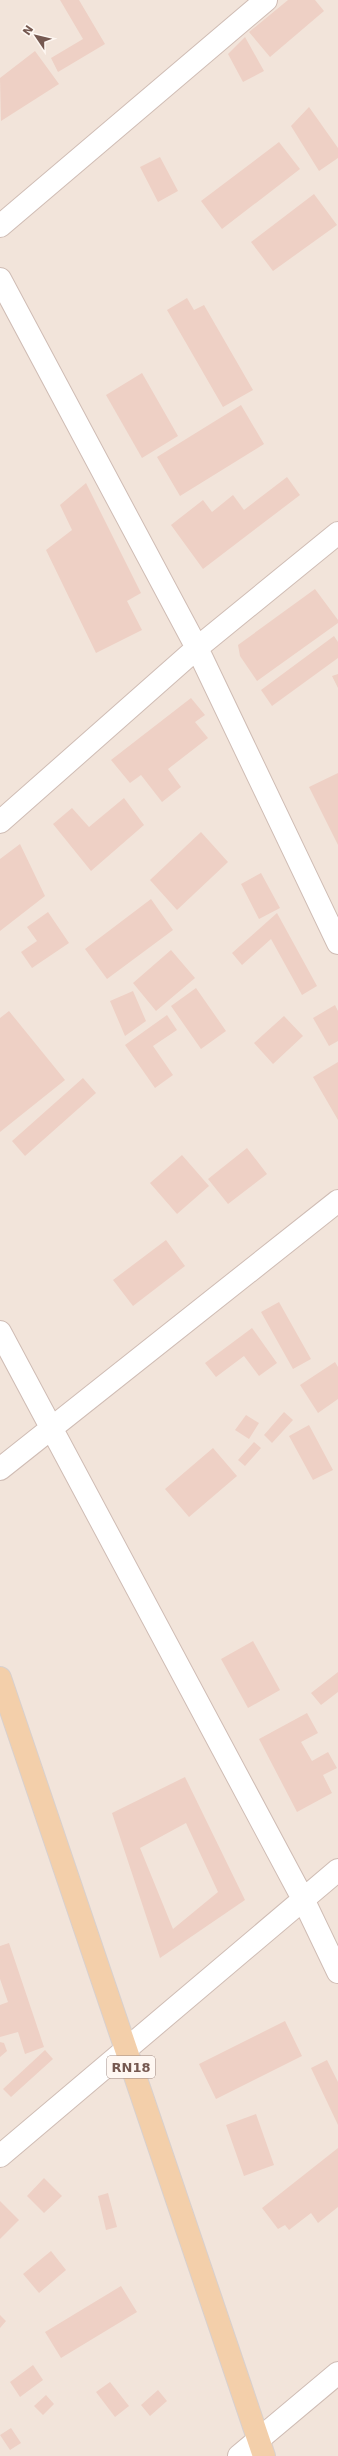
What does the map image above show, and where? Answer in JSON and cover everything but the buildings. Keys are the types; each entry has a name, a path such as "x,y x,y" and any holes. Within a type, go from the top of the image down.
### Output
{"main road":[{"name":"RN18","path":"0,1678 125,2050 262,2448"}],"street":[{"path":"0,226 266,0"},
{"path":"0,279 197,648 338,943"},
{"path":"0,822 197,648 338,533"},
{"path":"0,1469 338,1201"},
{"path":"0,1332 303,1899 338,1972"},
{"path":"0,2156 338,1870"},
{"path":"239,2456 262,2448 338,2373"}],"shaded area":[{"path":"0,0 338,0 338,2456 0,2456"}]}
